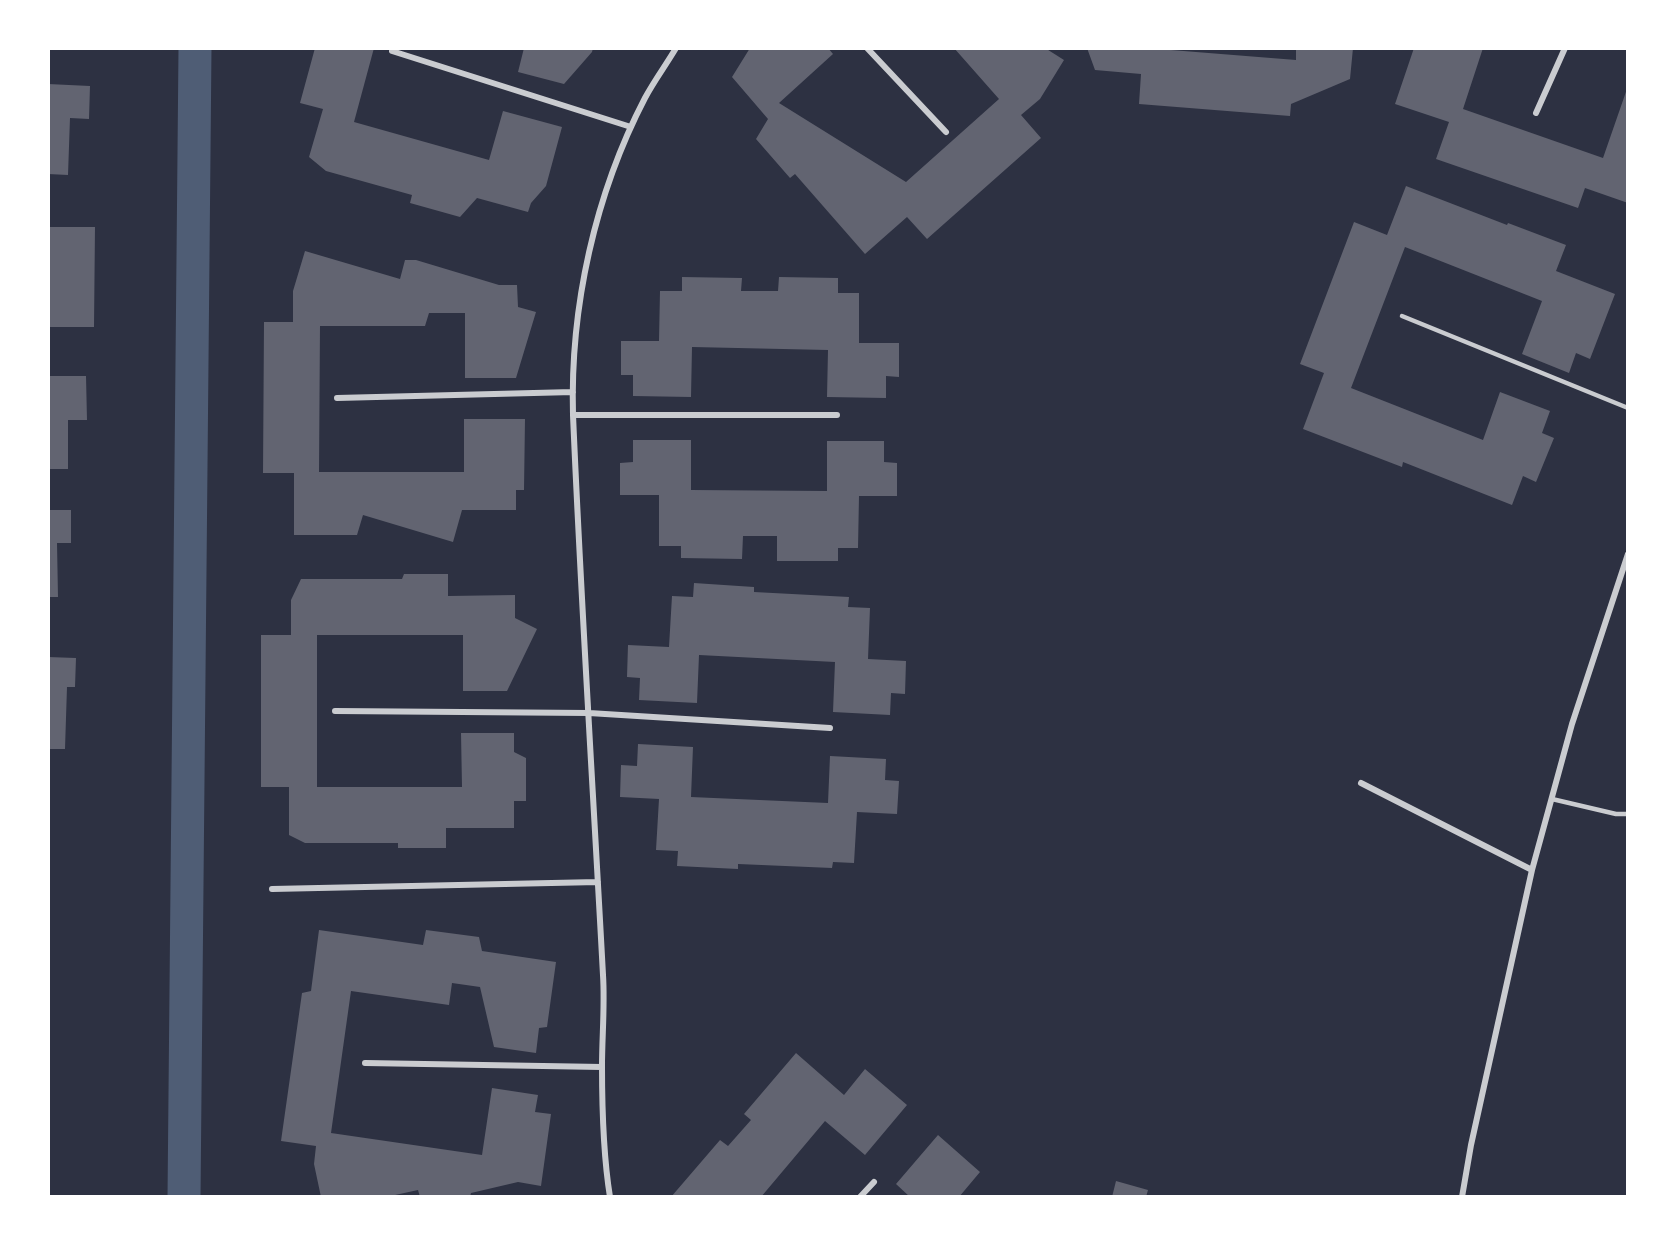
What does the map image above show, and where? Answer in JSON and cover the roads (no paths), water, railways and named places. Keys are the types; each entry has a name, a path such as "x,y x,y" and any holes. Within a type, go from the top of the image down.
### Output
{"street":[{"path":"610,1197 605,1169 602,1067 604,993 573,415 576,337 584,282 600,209 624,142 646,97 676,48"},
{"path":"867,48 946,132"},
{"path":"1536,113 1564,48"},
{"path":"392,51 632,127"},
{"path":"337,398 573,392"},
{"path":"573,415 837,416"},
{"path":"1462,1197 1471,1145 1532,870 1572,724 1628,555"},
{"path":"335,711 590,713 830,728"},
{"path":"1361,783 1532,870"},
{"path":"272,889 598,882"},
{"path":"365,1063 602,1067"},
{"path":"860,1197 874,1182"}],"lane":[{"path":"1402,316 1628,408"},
{"path":"1552,799 1617,814 1628,814"}],"waterway":[{"path":"184,1197 195,48"}]}
